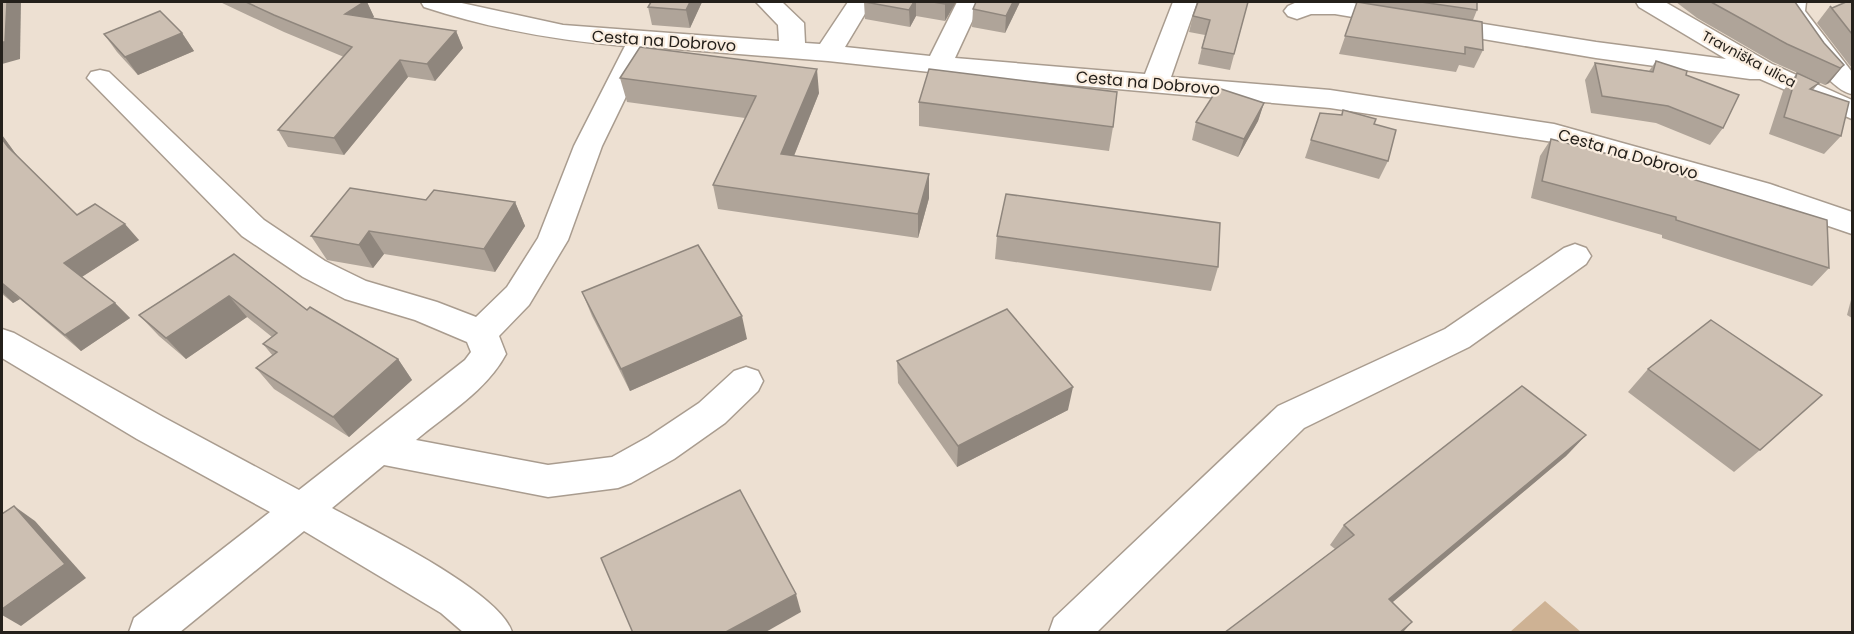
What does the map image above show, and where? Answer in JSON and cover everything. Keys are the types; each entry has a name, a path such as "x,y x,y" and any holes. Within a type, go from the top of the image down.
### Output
{"street":[{"name":"Cesta na Dobrovo","path":"433,2 471,14 563,33 828,53 939,65 1330,99 1554,133 1759,190 1852,223"},
{"path":"768,2 791,23 792,51"},
{"path":"828,53 860,2"},
{"path":"939,65 969,2"},
{"path":"1155,83 1185,2"},
{"name":"Travniška ulica","path":"1648,2 1763,70 1852,110"},
{"path":"1794,2 1792,11 1836,71 1852,86"},
{"path":"1298,11 1307,6 1335,7 1596,50 1750,71 1763,70"},
{"path":"481,333 518,297 554,240 588,146 642,39"},
{"path":"100,78 253,228 314,269 356,290 425,311 481,333 489,354 477,370 149,633"},
{"path":"1069,633 1291,417 1457,338 1575,256"},
{"path":"2,342 455,599 492,633"},
{"path":"380,449 548,482 618,472 661,448 712,413 746,381"}],"shaded area":[{"path":"1545,601 1581,632 1510,632"}],"building":[{"path":"2,2 7,2 5,42 2,42"},
{"path":"246,2 364,2 345,14 456,31 427,64 400,60 334,138 278,130 352,47"},
{"path":"651,2 690,2 686,10 648,7"},
{"path":"865,2 914,2 909,10"},
{"path":"976,2 1013,2 1006,16 973,9"},
{"path":"1198,2 1248,2 1234,54 1202,48 1210,20 1193,16"},
{"path":"1357,2 1482,22 1483,50 1465,47 1465,54 1345,36"},
{"path":"1421,2 1477,2 1477,10"},
{"path":"1711,2 1795,2 1824,43 1844,65 1840,68 1787,44"},
{"path":"1852,2 1852,34 1830,6 1832,8"},
{"path":"160,11 182,33 125,57 104,34"},
{"path":"640,47 817,69 781,154 929,174 918,214 713,185 756,96 620,78"},
{"path":"1656,61 1687,71 1686,75 1739,95 1723,128 1668,106 1602,96 1595,63 1653,72"},
{"path":"929,69 1117,92 1113,127 919,102"},
{"path":"1797,73 1819,83 1810,89 1849,102 1841,136 1784,117"},
{"path":"1218,88 1264,103 1244,139 1196,122"},
{"path":"1343,110 1376,119 1374,124 1396,130 1388,161 1311,140 1320,113 1342,115"},
{"path":"2,139 77,215 95,204 125,224 64,263 115,303 65,335 2,284"},
{"path":"1551,139 1669,170 1669,172 1827,220 1829,268 1676,220 1676,217 1542,181"},
{"path":"350,188 426,200 434,190 515,202 484,249 369,231 359,245 311,236"},
{"path":"1006,194 1220,223 1218,267 997,236"},
{"path":"698,245 742,316 621,369 582,292"},
{"path":"234,254 307,310 310,307 398,359 333,417 256,368 277,352 263,344 277,333 229,296 166,338 139,315"},
{"path":"1007,309 1073,387 958,446 897,361"},
{"path":"1711,320 1822,395 1760,450 1648,369"},
{"path":"1522,386 1586,435 1389,599 1412,622 1399,633 1224,633 1354,535 1344,525"},
{"path":"740,490 796,594 724,633 633,633 601,558"},
{"path":"14,506 65,564 2,609 2,514"}]}
